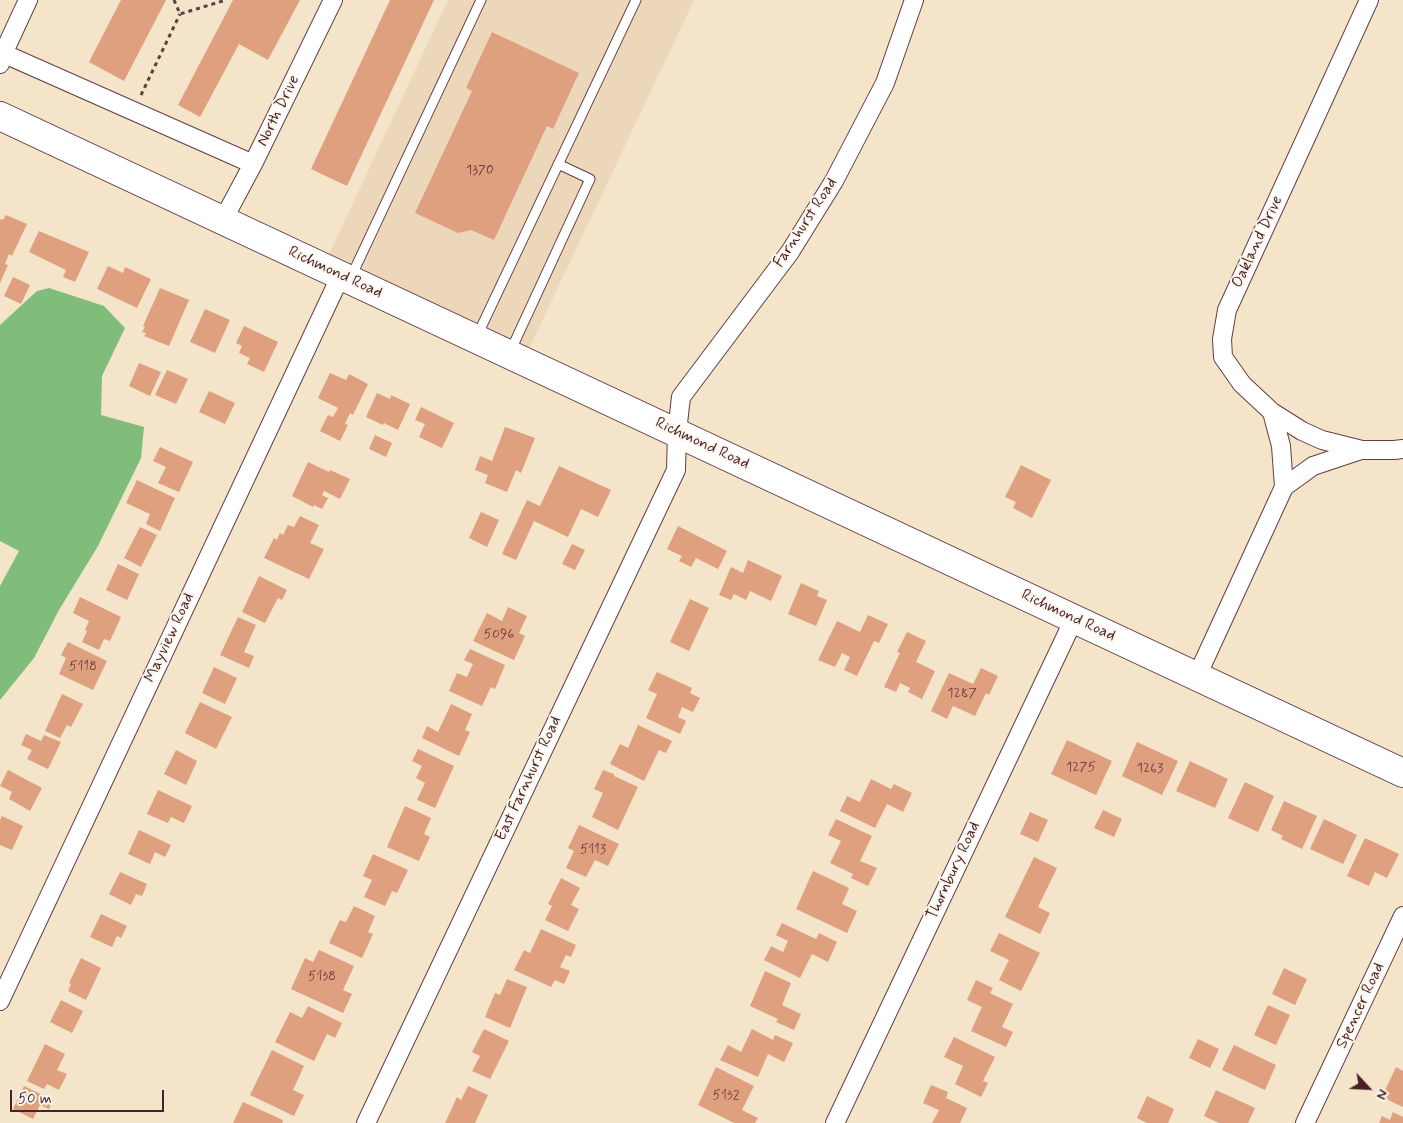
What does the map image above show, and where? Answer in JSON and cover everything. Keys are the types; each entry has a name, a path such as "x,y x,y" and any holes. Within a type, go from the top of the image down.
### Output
{"main road":[{"name":"Richmond Road","path":"0,116 1403,773"}],"street":[{"path":"28,0 1,57 133,111 253,164"},
{"name":"North Drive","path":"223,220 253,164 333,0"},
{"name":"Farnhurst Road","path":"677,432 681,397 790,252 834,181 885,83 914,0"},
{"name":"Oakland Drive","path":"1362,450 1322,440 1302,431 1272,412 1242,384 1223,357 1222,339 1227,310 1369,0"},
{"name":"Mayview Road","path":"0,1001 346,278"},
{"path":"1272,412 1281,446 1284,488"},
{"name":"East Farnhurst Road","path":"366,1123 676,470 677,432"},
{"path":"1197,676 1284,488 1313,466 1362,450 1403,449"},
{"name":"Thornbury Road","path":"835,1123 1074,619"},
{"name":"Spencer Road","path":"1305,1123 1403,916"}],"lane":[{"path":"346,278 480,0"},
{"path":"476,338 636,0"},
{"path":"509,354 590,179 558,164"}],"path":[{"path":"174,0 180,14"},
{"path":"133,111 180,14 226,0"}],"shaded area":[{"path":"448,0 694,0 523,361 323,267"}],"green space":[{"path":"49,288 104,306 125,328 102,376 101,415 144,427 141,458 98,546 59,610 34,658 0,700 0,586 19,551 0,541 0,325 37,291"}],"building":[{"path":"121,0 166,0 124,81 89,62"},
{"path":"233,0 300,0 268,60 239,44 200,117 178,105"},
{"path":"390,0 434,0 347,186 311,169"},
{"path":"492,32 579,73 553,129 547,126 494,240 471,230 458,233 415,213 472,91 466,88"},
{"path":"6,215 27,224 12,256 9,254 5,264 8,265 0,283 0,219 3,220"},
{"path":"39,231 89,252 75,282 63,277 66,270 29,252"},
{"path":"108,266 123,273 125,267 151,279 137,308 97,289"},
{"path":"13,277 30,285 21,304 4,296"},
{"path":"160,288 189,300 169,346 144,336 146,333 142,332"},
{"path":"205,309 230,320 215,353 190,342"},
{"path":"244,326 278,342 264,372 247,364 250,358 239,353 242,346 236,343"},
{"path":"139,363 161,372 150,396 129,386"},
{"path":"167,370 188,379 176,404 155,395"},
{"path":"330,373 346,380 349,374 368,384 353,415 350,413 345,424 348,425 340,441 320,431 328,415 333,417 338,408 318,398"},
{"path":"209,391 235,403 225,424 199,412"},
{"path":"377,393 390,399 391,395 410,404 398,430 366,417"},
{"path":"421,407 454,423 442,448 419,437 425,424 415,420"},
{"path":"505,427 535,438 521,473 516,470 507,492 485,483 488,475 475,470 480,456 492,461"},
{"path":"375,435 392,443 386,457 369,449"},
{"path":"160,447 193,462 179,492 158,483 166,467 153,461"},
{"path":"308,462 350,479 340,499 324,491 322,495 328,498 322,509 314,505 313,507 292,496"},
{"path":"1021,465 1051,480 1032,518 1013,508 1016,502 1005,497"},
{"path":"559,466 611,490 598,517 581,509 568,537 534,521 516,560 502,554 527,500 540,506"},
{"path":"137,480 175,498 160,531 146,524 150,514 126,503"},
{"path":"481,512 499,520 487,547 469,538"},
{"path":"300,516 319,525 310,543 324,549 309,579 264,558 274,538 277,540 280,533 283,535 288,525 294,527"},
{"path":"678,526 727,551 718,569 696,558 691,567 679,561 682,556 667,549"},
{"path":"140,527 157,535 141,567 124,558"},
{"path":"572,544 585,550 575,570 562,564"},
{"path":"748,560 782,576 771,601 750,591 746,600 734,594 731,600 719,595 731,567 743,573"},
{"path":"118,564 139,574 127,600 106,590"},
{"path":"259,576 287,590 282,600 278,598 265,623 242,612"},
{"path":"801,583 819,591 817,596 827,600 816,626 788,614"},
{"path":"80,597 121,617 110,641 104,639 99,650 82,642 89,621 73,613"},
{"path":"690,599 709,608 689,651 670,642"},
{"path":"508,607 527,616 519,633 525,636 514,660 473,641 487,613 502,621"},
{"path":"868,615 888,624 879,643 874,641 857,676 844,670 850,657 842,653 835,667 818,660 837,621 860,632"},
{"path":"238,617 256,625 244,652 254,656 249,668 220,655"},
{"path":"907,632 926,641 916,662 935,671 922,699 908,692 910,688 900,683 896,692 884,687 900,653 897,652"},
{"path":"68,642 107,661 93,690 59,674 66,658 61,655"},
{"path":"470,649 505,665 495,689 491,687 482,706 449,691 457,673 467,677 473,664 464,660"},
{"path":"214,667 237,678 225,704 202,693"},
{"path":"981,668 998,676 989,695 986,693 975,716 953,706 947,719 931,711 949,673 973,684"},
{"path":"657,672 692,688 690,693 700,698 693,712 682,707 678,717 686,721 680,734 646,718 657,694 648,690"},
{"path":"62,694 83,704 71,727 67,725 60,738 45,731"},
{"path":"200,702 232,717 216,749 185,733"},
{"path":"451,704 472,714 465,730 470,732 459,756 422,738 427,726 438,732"},
{"path":"638,725 672,741 666,753 659,750 644,781 610,764 620,744 628,748"},
{"path":"26,734 41,741 44,735 61,742 48,769 27,759 32,750 21,745"},
{"path":"1067,740 1112,761 1096,795 1051,774"},
{"path":"1137,742 1178,761 1162,795 1122,776"},
{"path":"418,749 454,766 435,808 417,800 425,783 416,778 422,766 412,761"},
{"path":"176,750 197,761 186,785 164,774"},
{"path":"1190,761 1228,779 1215,808 1176,791"},
{"path":"8,770 42,788 30,811 9,799 12,792 0,786"},
{"path":"603,770 638,787 618,830 592,817 603,793 594,789"},
{"path":"871,779 891,789 894,784 912,793 903,812 887,804 875,828 840,811 847,796 860,802"},
{"path":"1245,782 1274,796 1258,832 1228,818"},
{"path":"158,790 192,806 184,823 171,817 168,823 147,814"},
{"path":"1284,801 1317,816 1302,849 1281,839 1283,836 1271,830"},
{"path":"405,806 431,818 424,834 430,837 419,861 387,847"},
{"path":"1103,810 1122,819 1114,837 1094,828"},
{"path":"1030,812 1048,820 1038,842 1020,834"},
{"path":"2,816 23,826 12,850 0,845 0,820"},
{"path":"836,819 872,836 860,861 877,868 868,886 851,878 853,874 830,863 841,841 828,835"},
{"path":"1324,819 1357,835 1343,864 1310,849"},
{"path":"579,825 619,844 608,866 595,860 586,877 566,868 574,851 568,848"},
{"path":"139,830 171,845 165,857 155,852 150,864 128,854"},
{"path":"1365,838 1399,854 1387,878 1375,872 1369,886 1347,876"},
{"path":"373,854 408,870 397,893 392,891 385,906 364,897 372,880 363,876"},
{"path":"1034,857 1057,868 1038,907 1050,913 1040,934 1005,917"},
{"path":"813,871 849,888 842,904 857,911 847,933 796,909"},
{"path":"120,872 147,884 142,896 136,894 131,905 109,894"},
{"path":"561,878 580,888 571,905 579,909 568,931 545,920 552,906 548,904"},
{"path":"354,906 375,916 368,932 373,934 362,958 329,943 340,920 346,922"},
{"path":"101,914 127,926 121,938 117,936 112,947 90,937"},
{"path":"782,923 816,939 819,933 837,942 828,962 812,954 800,978 764,960 771,946 783,952 788,941 776,935"},
{"path":"541,929 576,945 571,957 566,955 560,967 570,971 564,984 555,980 551,987 514,970 524,950 530,953"},
{"path":"999,933 1040,953 1021,991 999,980 1009,960 990,951"},
{"path":"319,950 354,966 343,990 352,994 343,1013 291,989 305,958 313,962"},
{"path":"81,958 101,968 86,1000 68,991 71,984 69,983"},
{"path":"1284,968 1307,979 1295,1005 1272,994"},
{"path":"765,971 791,983 782,1005 801,1014 794,1030 776,1022 778,1019 750,1006"},
{"path":"507,979 527,987 510,1028 485,1017 495,993 500,995"},
{"path":"976,980 993,988 990,993 1013,1004 1002,1027 1013,1032 1006,1047 971,1031 982,1007 967,1000"},
{"path":"61,1000 83,1011 72,1033 50,1022"},
{"path":"1268,1005 1290,1015 1276,1045 1254,1035"},
{"path":"308,1006 342,1023 335,1038 327,1034 314,1061 275,1042 290,1012 302,1018"},
{"path":"484,1029 509,1041 490,1079 472,1071 480,1056 472,1052"},
{"path":"752,1029 773,1040 775,1035 793,1043 784,1062 768,1054 758,1077 720,1060 728,1045 741,1052"},
{"path":"954,1037 995,1057 983,1081 988,1083 981,1097 955,1084 963,1066 944,1057"},
{"path":"1198,1039 1219,1049 1210,1068 1189,1058"},
{"path":"45,1044 65,1054 57,1070 67,1074 59,1090 47,1084 44,1089 27,1081"},
{"path":"1234,1045 1276,1065 1265,1090 1222,1070"},
{"path":"272,1050 304,1066 293,1090 304,1095 294,1116 250,1095"},
{"path":"716,1067 754,1086 742,1110 758,1118 755,1123 734,1123 698,1105"},
{"path":"1396,1067 1403,1071 1403,1107 1382,1097"},
{"path":"931,1085 948,1092 946,1098 967,1108 960,1123 932,1123 939,1110 923,1103"},
{"path":"24,1086 53,1100 49,1109 40,1105 33,1119 13,1109"},
{"path":"468,1086 488,1095 475,1123 445,1123 457,1097 461,1100"},
{"path":"1216,1090 1255,1108 1248,1123 1219,1123 1204,1116"},
{"path":"1147,1096 1174,1109 1168,1123 1147,1123 1137,1118"},
{"path":"243,1102 283,1120 282,1123 233,1123"},
{"path":"1393,1112 1403,1117 1403,1123 1379,1123 1382,1116 1390,1120"}]}
